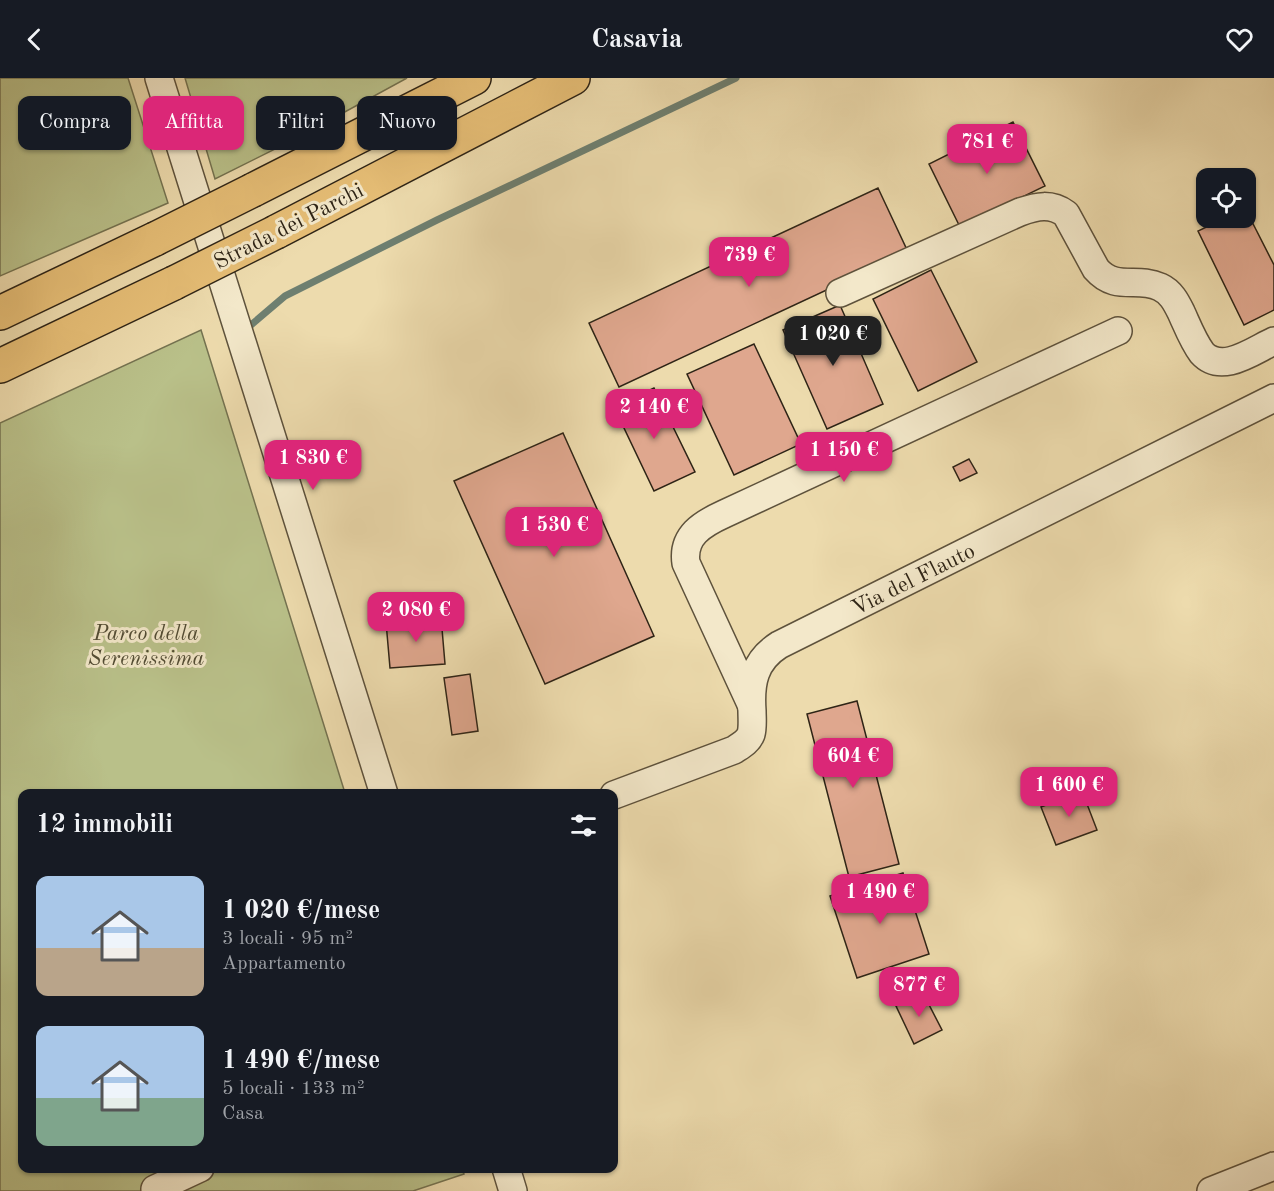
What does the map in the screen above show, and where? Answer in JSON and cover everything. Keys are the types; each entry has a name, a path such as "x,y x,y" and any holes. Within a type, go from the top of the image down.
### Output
{"highway":[{"name":"Strada dei Parchi","path":"0,312 155,239 474,78"},
{"name":"Strada dei Parchi","path":"0,366 276,232 573,78"}],"street":[{"path":"159,78 382,789"},
{"path":"840,293 1020,212 1042,206 1059,209 1066,214 1102,277 1113,282 1161,287 1168,292 1174,299 1197,345 1207,357 1221,362 1229,361 1274,341"},
{"path":"751,705 686,563 687,544 694,532 724,514 1118,331"},
{"name":"Via del Flauto","path":"618,793 740,747 751,735 751,685 756,669 767,654 779,645 1274,399"},
{"path":"1211,1191 1274,1166"},
{"path":"155,1189 189,1173"},
{"path":"508,1173 513,1191"}],"green space":[{"path":"0,78 128,78 143,125 143,150 151,150 168,203 0,276"},
{"path":"185,78 407,78 374,96 357,96 357,105 345,112 345,96 256,96 256,150 273,150 215,179 206,150 244,150 244,96 190,96"},
{"name":"Parco della Serenissima","path":"201,330 344,789 18,789 18,1173 464,1174 413,1191 0,1191 0,423"}],"building":[{"path":"1013,122 1045,186 960,227 929,164"},
{"path":"878,188 908,252 619,387 589,323"},
{"path":"1204,228 1255,228 1274,265 1274,310 1244,325 1198,231"},
{"path":"931,270 977,362 918,391 873,299"},
{"path":"840,305 883,404 827,429 783,330"},
{"path":"754,344 801,444 734,475 687,374"},
{"path":"654,388 695,472 654,491 614,407"},
{"path":"563,433 654,636 545,684 454,481"},
{"path":"969,459 977,473 960,481 953,467"},
{"path":"441,617 445,664 390,668 386,622"},
{"path":"470,674 478,731 452,735 444,678"},
{"path":"857,701 899,864 849,877 807,714"},
{"path":"1082,791 1097,830 1056,845 1041,807"},
{"path":"903,873 929,954 857,978 830,896"},
{"path":"923,993 942,1030 914,1044 896,1006"}],"waterway":[{"path":"251,325 285,296 437,220 736,78"}]}
